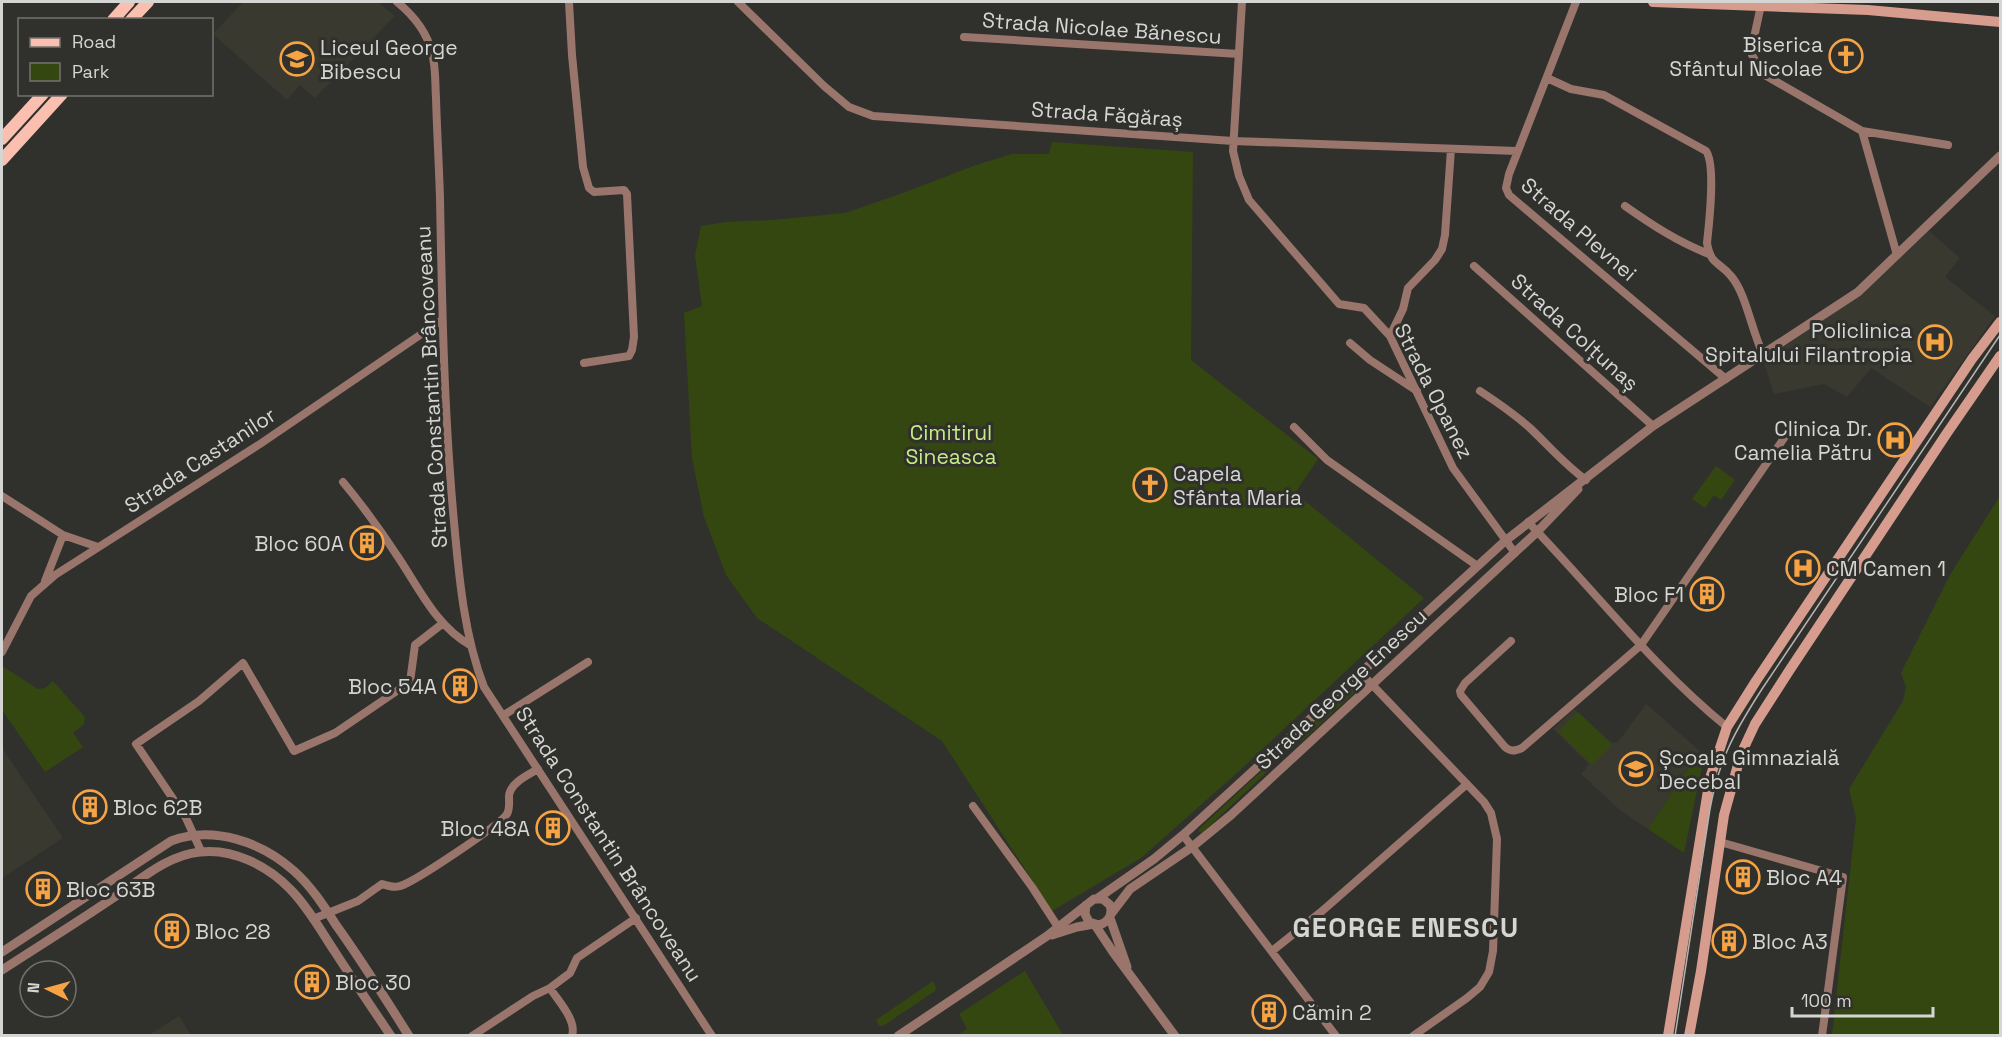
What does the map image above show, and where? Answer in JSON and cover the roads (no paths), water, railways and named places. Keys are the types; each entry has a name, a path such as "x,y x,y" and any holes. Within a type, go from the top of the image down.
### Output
{"main road":[{"path":"115,18 129,2"},
{"path":"133,18 148,2"},
{"path":"1653,2 1837,5 2001,22"},
{"path":"2,139 41,96"},
{"path":"2,160 60,96"},
{"path":"1668,1035 1707,790 1719,746 1727,727 1972,359 2001,322"},
{"path":"1689,1035 1724,815 1741,753 1755,724 1869,550 2001,356"}],"street":[{"name":"Strada Constantin Brâncoveanu","path":"397,2 411,14 429,40 433,56 448,463 456,549 470,645 484,687 712,1035"},
{"path":"569,2 583,167 589,188 594,192 624,190 627,194 634,338 629,356 585,363"},
{"name":"Strada Făgăraș","path":"738,2 824,86 849,107 873,116 1233,141 1517,151"},
{"name":"Strada Opanez","path":"1242,2 1233,151 1239,176 1250,200 1340,304 1364,308 1390,336 1460,480 1515,553"},
{"name":"Strada Plevnei","path":"1576,2 1517,151 1506,188 1509,195 1726,379"},
{"path":"1761,5 1752,55 1763,74 1863,131 1948,145"},
{"name":"Strada Nicolae Bănescu","path":"964,37 1239,54"},
{"path":"1547,78 1571,90 1604,95 1699,146 1710,157 1707,243 1709,254 1717,265 1730,274 1738,286 1763,354"},
{"path":"1863,131 1897,255"},
{"path":"1390,336 1403,309 1408,288 1435,260 1442,249 1451,149"},
{"name":"Strada George Enescu","path":"1098,898 1154,859 1183,835 1476,565 1528,522 1586,480 1653,426 1858,292 2001,156"},
{"path":"1625,206 1688,246 1709,254"},
{"name":"Strada Colțunaș","path":"1474,266 1653,426"},
{"name":"Strada Castanilor","path":"2,652 31,596 55,575 260,444 442,320"},
{"path":"1350,342 1370,360 1418,392"},
{"path":"1480,391 1510,411 1564,463 1586,480"},
{"path":"1294,427 1327,460 1476,565"},
{"path":"1511,640 1460,691 1505,747 1515,751 1522,748 1641,645 1791,428"},
{"name":"Strada George Enescu","path":"1111,916 1130,889 1192,847 1231,816 1538,532 1586,480"},
{"path":"344,482 371,515 442,624 459,639 470,645"},
{"path":"2,496 63,535 98,547"},
{"path":"1528,522 1641,645 1727,727"},
{"path":"44,584 63,535"},
{"path":"201,851 186,818 136,744 199,701 243,663 294,751 335,733 410,682 415,645 442,624"},
{"path":"504,715 588,662"},
{"path":"1361,672 1484,802 1495,825 1497,839 1493,951 1489,972 1480,987 1467,998 1413,1035"},
{"path":"313,919 358,901 382,884 392,887 407,883 472,842 499,823 507,814 509,792 538,769"},
{"path":"1272,951 1321,912 1467,784"},
{"path":"973,806 1032,886 1058,927"},
{"path":"2,951 158,849 184,836 211,835 238,839 272,855 295,872 329,914 409,1035"},
{"path":"1183,835 1336,1035"},
{"path":"1720,842 1843,877 1822,1035"},
{"path":"2,970 158,868 201,851 226,853 243,858 270,873 291,890 391,1035"},
{"path":"898,1035 1047,936 1089,901 1098,898 1110,905 1111,916 1127,969"},
{"path":"1086,905 1085,914 1089,922 1095,925 1175,1035"},
{"path":"1047,936 1077,927 1103,924 1111,916"},
{"path":"472,1035 533,996 550,988 570,973 577,958 636,918"},
{"path":"550,988 571,1020 574,1029 572,1035"}],"tram line":[{"path":"1675,1036 1710,809 1718,775 1729,746 1762,689 2000,335"}],"place":[{"name":"Biserica Sfântul Nicolae","path":"1846,56"},
{"name":"Liceul George Bibescu","path":"297,59"},
{"name":"Policlinica Spitalului Filantropia","path":"1935,342"},
{"name":"Clinica Dr. Camelia Pătru","path":"1895,440"},
{"name":"Capela Sfânta Maria","path":"1150,485"},
{"name":"Bloc 60A","path":"367,543"},
{"name":"CM Camen 1","path":"1803,568"},
{"name":"Bloc F1","path":"1707,594"},
{"name":"Bloc 54A","path":"460,686"},
{"name":"Școala Gimnazială Decebal","path":"1636,769"},
{"name":"Bloc 62B","path":"90,807"},
{"name":"Bloc 48A","path":"553,828"},
{"name":"Bloc A4","path":"1743,877"},
{"name":"Bloc 63B","path":"43,889"},
{"name":"Bloc 28","path":"172,931"},
{"name":"Bloc A3","path":"1729,941"},
{"name":"Bloc 30","path":"312,982"},
{"name":"Cămin 2","path":"1269,1012"}],"district":[{"name":"GEORGE ENESCU","path":"1406,927"}],"park label":[{"name":"Cimitirul Sineasca","path":"951,444"}]}
